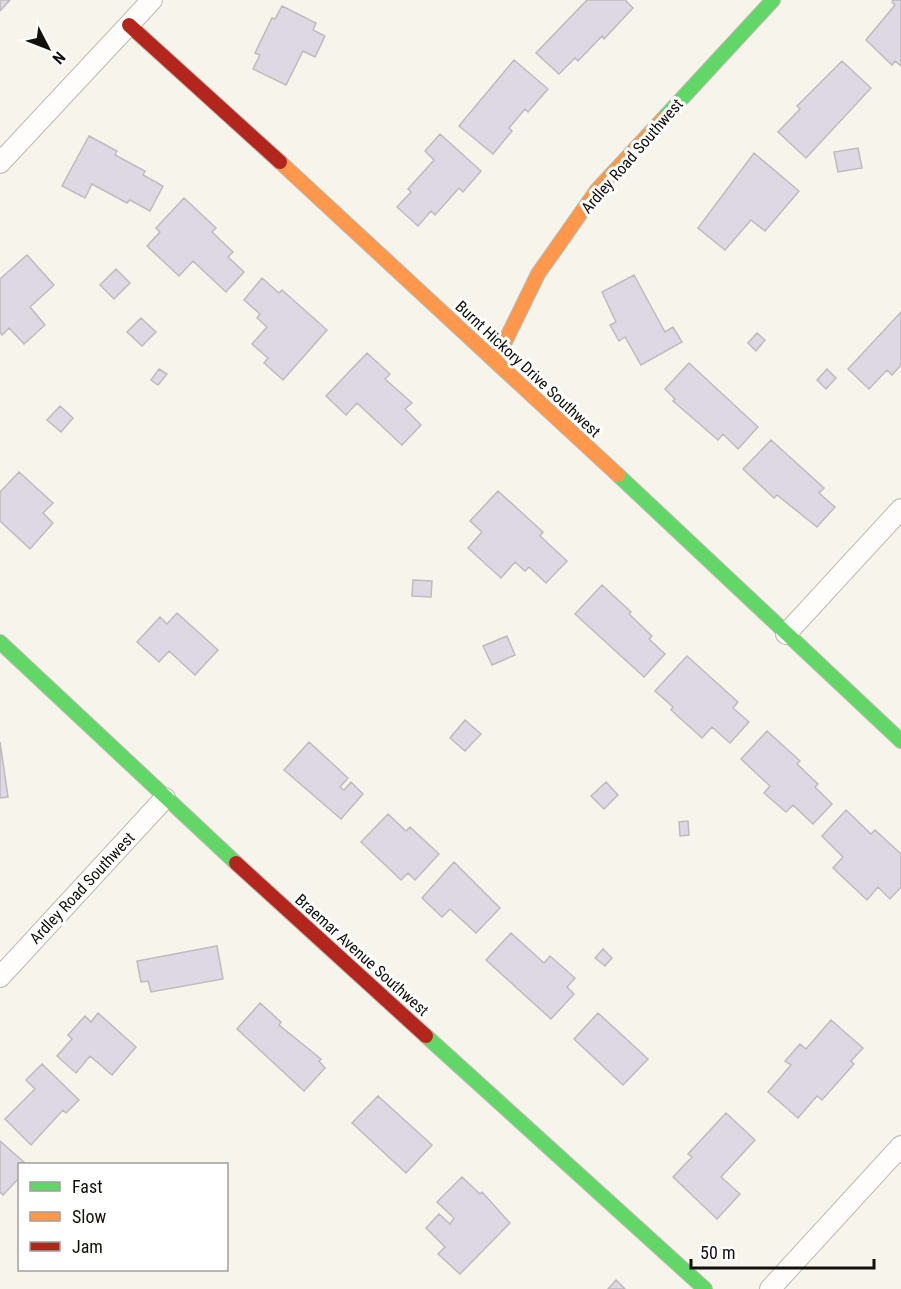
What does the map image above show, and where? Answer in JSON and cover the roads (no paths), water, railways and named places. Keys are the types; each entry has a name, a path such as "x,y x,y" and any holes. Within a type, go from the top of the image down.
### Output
{"street":[{"path":"0,163 152,0"},
{"name":"Ardley Road Southwest","path":"496,360 538,274 597,190 773,0"},
{"name":"Burnt Hickory Drive Southwest","path":"129,25 496,360 901,741"},
{"path":"786,634 901,509"},
{"name":"Braemar Avenue Southwest","path":"0,642 165,798 705,1289"},
{"name":"Ardley Road Southwest","path":"0,977 165,798"},
{"path":"770,1289 901,1146"}]}
